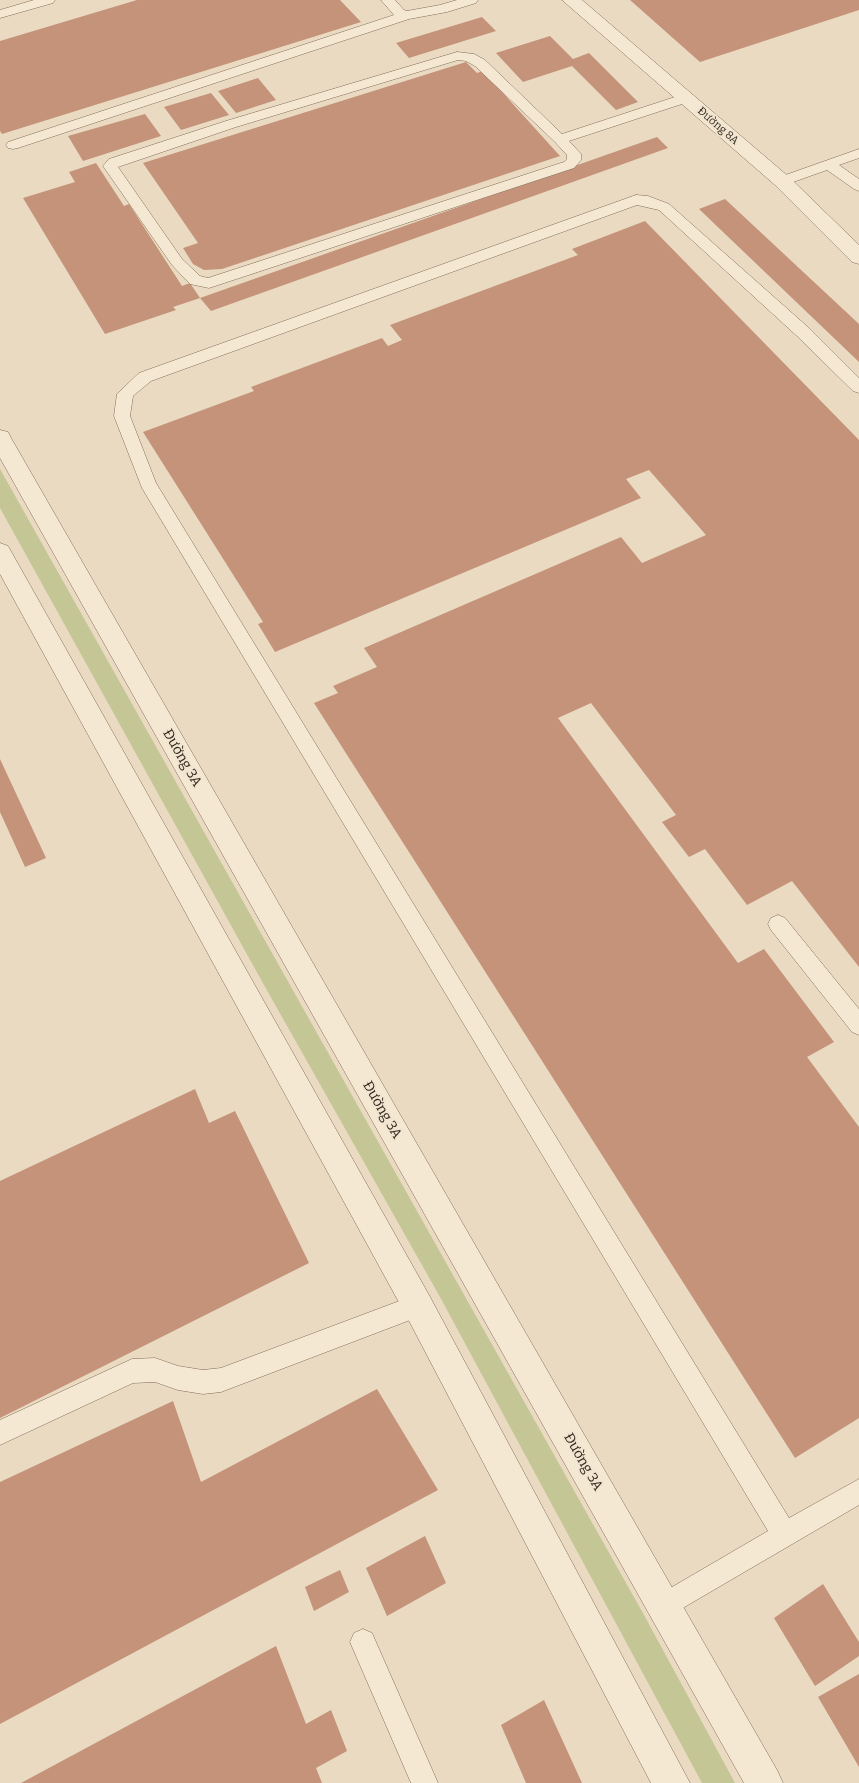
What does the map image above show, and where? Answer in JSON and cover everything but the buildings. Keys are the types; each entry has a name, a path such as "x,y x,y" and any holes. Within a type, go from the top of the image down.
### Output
{"street":[{"name":"Đường 8A","path":"571,0 782,181 859,257"},
{"name":"Đường 3A","path":"0,438 764,1783"},
{"path":"0,552 418,1306 671,1783"}],"lane":[{"path":"0,14 48,0"},
{"path":"388,0 399,12 408,15"},
{"path":"13,145 408,15 434,11 471,0"},
{"path":"457,56 469,57 480,63 560,139 574,154 574,160 569,165 209,283 195,280 177,262 110,166 114,162 195,136 457,56"},
{"path":"560,139 686,98"},
{"path":"782,181 859,153"},
{"path":"828,164 859,186"},
{"path":"785,1535 148,484 122,416 125,394 145,377 636,200 648,200 664,206 803,332 859,387"},
{"path":"778,924 859,1025"},
{"path":"0,1433 32,1416 132,1371 155,1370 178,1378 203,1382 222,1380 418,1306"},
{"path":"664,1606 859,1491"},
{"path":"363,1642 425,1783"}],"green space":[{"path":"0,469 644,1615 735,1783 702,1783 440,1297 264,985 0,508"}]}
